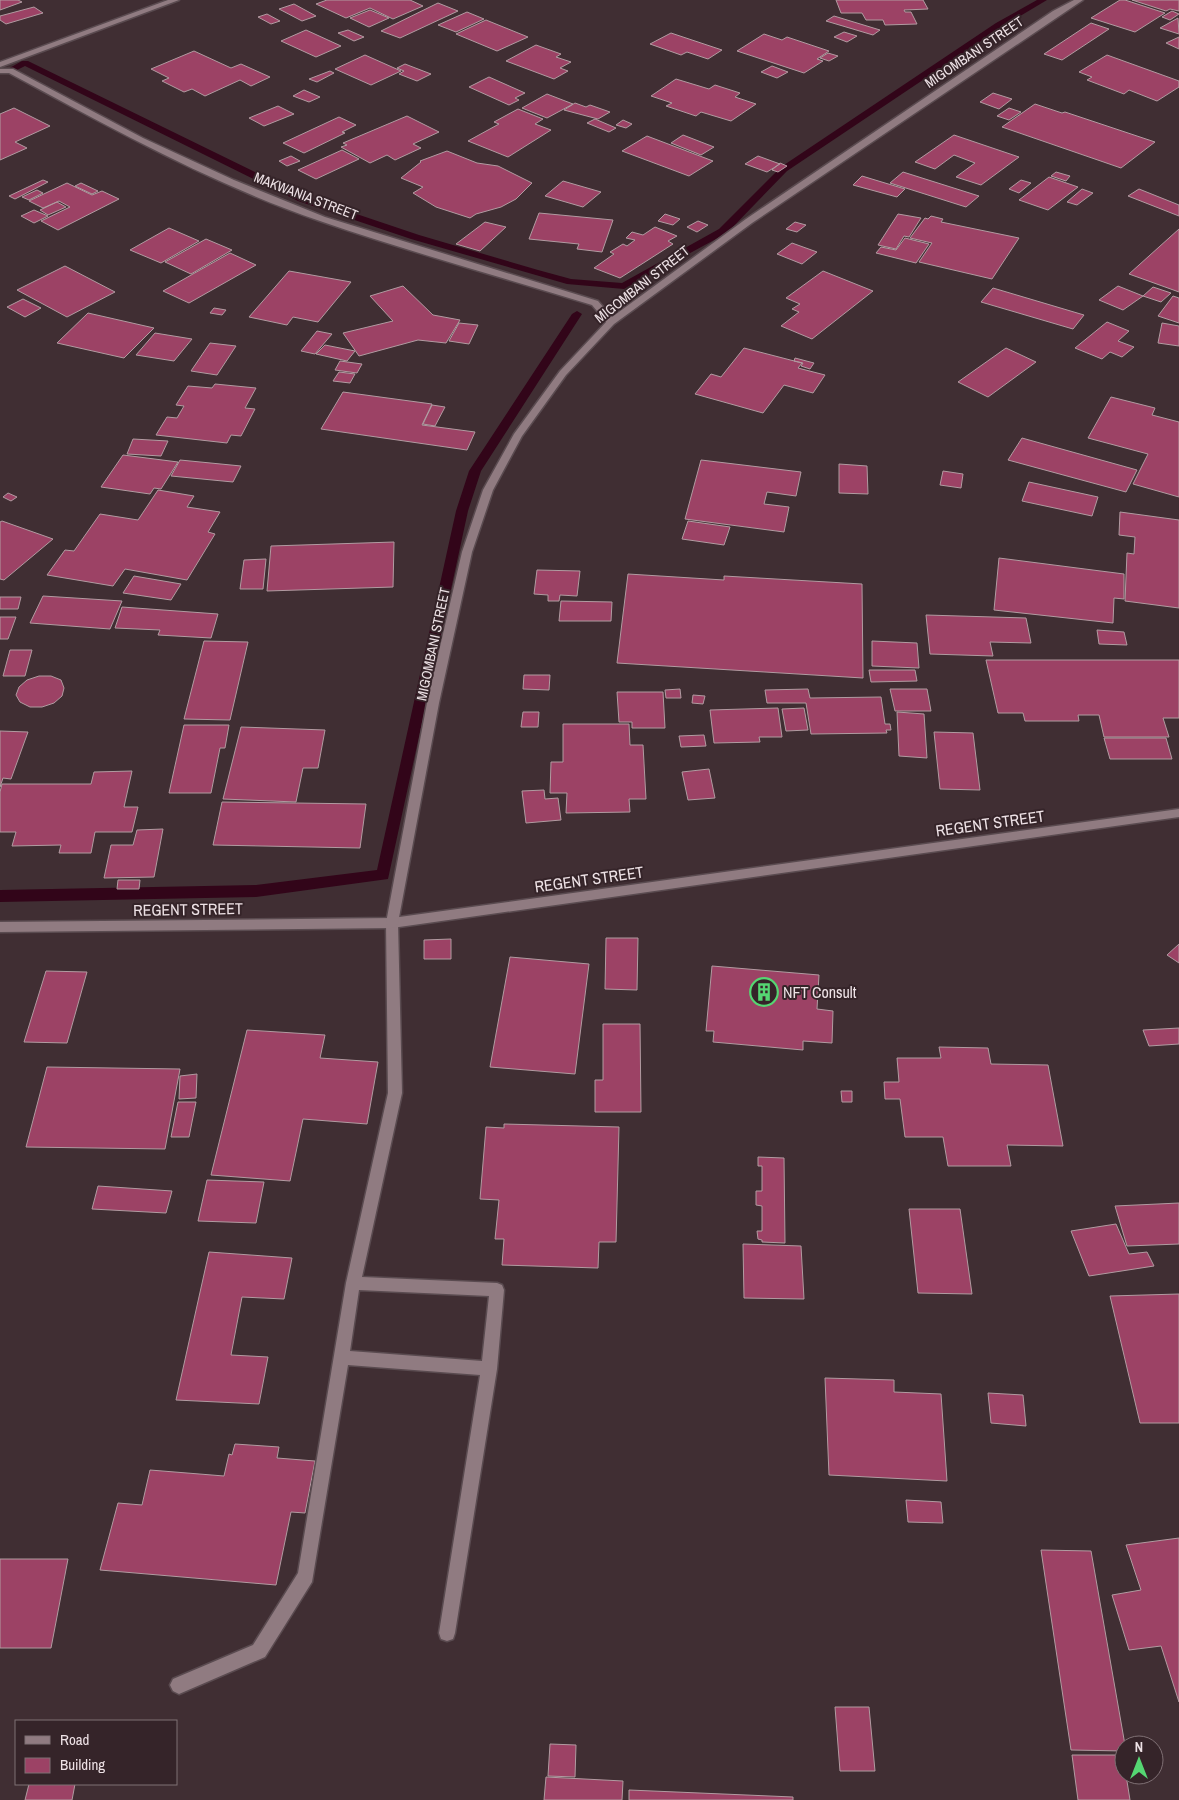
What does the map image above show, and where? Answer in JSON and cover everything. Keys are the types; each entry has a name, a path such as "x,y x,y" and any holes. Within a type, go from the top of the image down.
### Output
{"main road":[{"path":"0,65 175,0"},
{"name":"MIGOMBANI STREET","path":"179,1685 259,1651 306,1576 353,1282 395,1093 392,923 442,666 467,552 488,490 517,436 540,404 563,373 611,322 757,215 1056,13 1079,0"},
{"name":"MAKWANIA STREET","path":"0,71 10,71 140,140 231,182 322,219 595,303 611,322"},
{"name":"REGENT STREET","path":"0,927 392,923 1179,813"},
{"path":"353,1282 497,1290 489,1369 447,1633"},
{"path":"341,1357 489,1369"}],"building":[{"path":"0,0 18,0 22,2 0,10"},
{"path":"327,0 410,0 423,6 393,19 370,8 346,18 316,4"},
{"path":"836,0 923,0 928,9 904,10 905,12 911,12 917,24 885,25 883,20 866,20 862,13 841,13"},
{"path":"1120,0 1165,13 1135,32 1091,18"},
{"path":"1132,0 1179,0 1179,11 1170,9 1166,11"},
{"path":"438,3 458,11 400,38 381,31"},
{"path":"294,4 316,16 302,21 279,9"},
{"path":"34,7 43,13 6,24 0,20 0,16"},
{"path":"370,10 389,18 369,27 350,18"},
{"path":"1172,11 1179,14 1170,20 1162,17"},
{"path":"467,12 484,19 456,32 438,25"},
{"path":"267,14 280,21 271,24 258,17"},
{"path":"834,16 880,30 873,35 826,21"},
{"path":"1178,18 1179,34 1160,28"},
{"path":"486,20 528,37 497,51 456,34"},
{"path":"1091,23 1109,29 1062,60 1044,54"},
{"path":"306,30 341,46 316,57 281,41"},
{"path":"348,30 364,37 354,41 338,33"},
{"path":"844,32 857,36 847,42 834,37"},
{"path":"671,33 722,50 708,59 687,52 681,55 650,44"},
{"path":"764,34 782,40 787,37 829,51 817,59 823,61 804,73 737,51"},
{"path":"1179,37 1179,49 1166,43"},
{"path":"536,45 561,54 556,57 571,62 560,68 568,71 554,79 506,61"},
{"path":"194,51 231,68 241,64 270,77 251,86 240,80 205,96 192,89 184,92 162,81 169,78 151,69"},
{"path":"828,53 838,56 829,61 820,58"},
{"path":"365,55 401,71 371,85 335,69"},
{"path":"1107,55 1179,81 1179,87 1157,101 1129,90 1124,94 1087,80 1092,77 1079,72"},
{"path":"405,64 431,74 417,81 399,74 404,71 397,68"},
{"path":"772,66 788,72 777,78 761,72"},
{"path":"330,71 334,73 317,82 309,79"},
{"path":"489,77 525,93 515,98 519,100 509,105 469,87"},
{"path":"676,79 709,89 715,85 740,93 735,97 756,104 731,121 701,112 696,116 666,106 672,103 651,96"},
{"path":"304,90 320,97 309,102 293,96"},
{"path":"993,93 1012,99 999,109 980,102"},
{"path":"547,94 573,104 547,118 522,108"},
{"path":"575,103 586,107 590,105 610,112 598,119 564,110"},
{"path":"1035,104 1155,142 1121,168 1002,127"},
{"path":"278,106 294,114 264,126 249,118"},
{"path":"14,108 50,126 15,142 27,148 0,160 0,114"},
{"path":"1009,108 1021,112 1009,120 997,116"},
{"path":"518,109 543,119 535,124 551,130 508,157 468,141 499,124 494,122"},
{"path":"407,116 439,132 413,144 421,148 395,160 387,155 370,163 341,147 347,145 343,143"},
{"path":"339,117 356,125 342,132 345,133 304,153 283,143"},
{"path":"595,119 616,128 609,132 587,123"},
{"path":"623,120 632,124 626,128 616,125"},
{"path":"683,135 714,147 701,155 671,143"},
{"path":"954,135 1019,157 981,185 956,177 975,163 954,155 935,169 915,162"},
{"path":"647,136 713,161 689,176 622,151"},
{"path":"342,150 359,159 316,179 298,170"},
{"path":"447,151 477,163 498,166 532,183 516,199 501,207 476,214 470,218 436,207 413,193 423,187 401,178 420,161"},
{"path":"291,156 300,161 287,166 279,161"},
{"path":"758,156 780,164 767,172 745,164"},
{"path":"780,163 787,166 778,172 772,170"},
{"path":"903,172 979,196 966,207 890,183"},
{"path":"1056,172 1070,176 1066,181 1051,176"},
{"path":"862,176 905,189 897,197 853,185"},
{"path":"1049,177 1078,187 1048,210 1019,200"},
{"path":"43,180 48,182 15,199 9,196"},
{"path":"1021,180 1031,183 1019,193 1009,189"},
{"path":"563,181 601,192 583,207 545,196"},
{"path":"67,183 92,195 102,191 119,199 58,230 41,221 70,207 59,201 43,208 29,201"},
{"path":"81,183 98,191 92,194 75,186"},
{"path":"1082,189 1093,193 1077,205 1067,202"},
{"path":"1139,189 1179,205 1179,216 1128,196"},
{"path":"37,190 43,193 29,200 22,197"},
{"path":"57,202 66,207 48,215 40,210"},
{"path":"34,210 48,216 34,223 21,216"},
{"path":"539,213 613,220 602,252 577,249 579,244 529,239"},
{"path":"665,214 680,219 673,225 658,221"},
{"path":"898,214 921,218 909,237 904,236 896,249 878,245"},
{"path":"931,216 943,219 941,222 1019,238 992,279 919,262 932,243 910,238 925,218 928,219"},
{"path":"698,221 708,225 697,232 687,227"},
{"path":"485,222 506,227 480,251 456,244"},
{"path":"795,222 806,225 797,232 786,229"},
{"path":"655,227 677,236 668,241 673,244 620,278 594,268 614,254 610,252 623,244 627,246 635,240 626,238 632,232 643,235"},
{"path":"169,228 199,241 161,263 130,250"},
{"path":"1179,229 1179,292 1129,274"},
{"path":"905,238 929,244 916,263 876,253 881,247 896,250"},
{"path":"206,239 232,250 191,274 165,262"},
{"path":"792,243 817,252 802,264 777,254"},
{"path":"230,253 256,265 189,303 163,291"},
{"path":"65,266 115,292 67,317 17,290"},
{"path":"289,271 351,282 318,322 293,317 287,325 249,317"},
{"path":"823,271 873,291 812,339 781,326 799,312 792,309 800,304 786,298"},
{"path":"403,286 433,315 460,320 446,343 418,340 359,356 343,333 393,321 370,296"},
{"path":"1118,286 1143,296 1123,310 1099,300"},
{"path":"1153,287 1171,293 1161,302 1143,296"},
{"path":"993,288 1084,315 1073,329 981,302"},
{"path":"1173,296 1179,298 1179,323 1158,316"},
{"path":"23,299 41,308 25,317 7,307"},
{"path":"214,308 226,310 222,315 210,313"},
{"path":"88,313 154,328 124,358 57,343"},
{"path":"1107,322 1129,331 1118,341 1134,347 1122,357 1110,352 1102,359 1075,348"},
{"path":"459,323 478,325 469,344 449,341"},
{"path":"1162,323 1179,326 1179,346 1158,343"},
{"path":"317,331 332,334 315,354 301,351"},
{"path":"155,333 192,339 174,361 136,355"},
{"path":"210,343 236,346 217,375 191,371"},
{"path":"325,345 355,351 347,361 316,354"},
{"path":"744,348 802,363 798,368 825,375 813,393 784,385 763,413 695,394 711,374 721,377"},
{"path":"1006,348 1036,362 988,397 958,382"},
{"path":"795,358 814,363 810,369 801,366 803,363 794,361"},
{"path":"340,361 362,364 357,373 335,370"},
{"path":"339,372 355,374 350,383 333,381"},
{"path":"215,384 256,388 245,408 255,409 241,436 231,435 227,443 156,435 167,417 177,418 184,406 176,405 188,386 212,388"},
{"path":"343,392 432,404 422,425 475,432 467,450 321,429"},
{"path":"1111,397 1155,408 1152,415 1179,422 1179,497 1133,484 1148,454 1088,438"},
{"path":"432,405 445,407 435,426 423,424"},
{"path":"1022,438 1137,470 1126,492 1008,460"},
{"path":"133,439 168,441 161,456 127,454"},
{"path":"123,455 178,462 161,489 154,488 150,494 101,487"},
{"path":"180,460 241,466 233,482 171,476"},
{"path":"701,460 801,472 796,496 767,492 764,504 789,507 784,532 685,519"},
{"path":"839,464 867,466 868,494 839,493"},
{"path":"943,471 963,474 961,488 940,485"},
{"path":"1029,482 1098,497 1092,516 1022,501"},
{"path":"158,490 194,496 187,507 220,512 208,532 215,534 187,580 125,569 113,586 47,575 65,550 74,551 100,514 138,520"},
{"path":"8,493 17,497 11,501 3,497"},
{"path":"1120,512 1179,520 1179,608 1125,601 1127,553 1134,554 1135,537 1119,535"},
{"path":"2,521 53,539 4,580 0,579 0,522"},
{"path":"688,521 730,527 724,545 682,539"},
{"path":"394,542 393,587 267,591 271,546"},
{"path":"999,558 1124,574 1124,599 1114,598 1113,623 994,610"},
{"path":"266,559 263,589 240,589 244,560"},
{"path":"537,570 580,571 577,596 560,595 559,601 548,601 548,595 534,594"},
{"path":"628,574 724,580 724,576 862,584 863,678 617,663"},
{"path":"134,576 181,584 171,600 123,593"},
{"path":"43,596 122,601 110,629 30,623"},
{"path":"0,597 21,597 18,609 0,609"},
{"path":"561,601 612,602 611,621 559,621"},
{"path":"122,607 218,614 211,638 158,635 160,630 115,628"},
{"path":"926,615 1026,618 1031,643 990,642 993,656 930,654"},
{"path":"0,617 16,617 8,639 0,639"},
{"path":"1097,630 1124,632 1127,645 1099,644"},
{"path":"204,641 248,642 230,720 184,719"},
{"path":"872,641 917,643 919,668 872,666"},
{"path":"10,650 32,650 25,676 3,676"},
{"path":"986,660 1179,660 1179,718 1163,718 1169,737 1104,737 1099,715 1078,715 1079,721 1025,721 1023,713 998,713"},
{"path":"869,670 915,670 917,681 871,682"},
{"path":"524,675 550,675 549,690 523,689"},
{"path":"39,676 51,676 61,680 64,688 62,696 54,703 42,707 30,707 20,702 16,695 19,687 27,680"},
{"path":"680,689 681,698 666,698 665,690"},
{"path":"808,689 810,698 881,697 885,724 890,724 891,730 886,730 887,733 811,734 806,703 767,703 765,690"},
{"path":"890,689 927,689 931,711 895,711"},
{"path":"617,692 663,692 665,728 632,728 632,722 619,722"},
{"path":"693,695 705,696 703,704 692,703"},
{"path":"778,708 782,737 759,737 760,742 714,743 710,710"},
{"path":"804,708 808,730 786,731 782,709"},
{"path":"523,712 539,712 538,727 521,727"},
{"path":"897,712 924,714 927,758 899,756"},
{"path":"563,724 629,724 630,745 643,745 646,799 629,799 630,812 566,813 567,793 550,793 551,762 563,762"},
{"path":"184,725 229,725 225,748 220,748 211,793 169,793"},
{"path":"241,727 325,730 318,768 303,768 296,802 223,799"},
{"path":"0,731 28,732 11,779 3,778 0,787"},
{"path":"934,732 973,733 980,790 940,789"},
{"path":"704,735 706,746 681,747 679,736"},
{"path":"1104,738 1166,738 1172,759 1110,759"},
{"path":"709,769 715,798 688,800 682,772"},
{"path":"132,771 124,807 138,807 132,832 95,832 91,853 59,853 61,845 12,846 16,832 0,832 0,792 2,784 91,784 94,772"},
{"path":"544,790 545,799 558,798 561,820 526,823 522,791"},
{"path":"222,802 366,804 360,848 213,845"},
{"path":"163,829 154,877 104,878 111,845 133,845 137,830"},
{"path":"118,880 140,880 139,889 117,889"},
{"path":"606,938 638,938 637,990 605,989"},
{"path":"451,939 451,959 424,959 424,940"},
{"path":"1179,944 1179,963 1167,955"},
{"path":"510,957 589,964 575,1074 490,1067"},
{"name":"NFT Consult","path":"712,966 819,975 817,1009 833,1011 832,1043 803,1041 803,1050 713,1042 714,1031 706,1031"},
{"path":"46,971 87,972 67,1043 24,1042"},
{"path":"603,1024 640,1024 641,1112 595,1112 595,1080 603,1080"},
{"path":"1179,1028 1179,1044 1149,1046 1143,1030"},
{"path":"247,1030 325,1035 320,1058 378,1062 367,1124 303,1119 290,1181 211,1175"},
{"path":"939,1047 988,1048 991,1064 1048,1065 1063,1146 1007,1145 1011,1166 948,1166 943,1137 905,1137 900,1099 885,1099 884,1082 899,1082 897,1058 941,1058"},
{"path":"47,1067 180,1069 165,1149 26,1147"},
{"path":"197,1074 196,1098 179,1099 180,1076"},
{"path":"841,1091 852,1091 852,1102 842,1102"},
{"path":"178,1102 196,1102 189,1137 171,1137"},
{"path":"504,1124 619,1127 616,1242 599,1242 598,1268 502,1265 504,1239 495,1239 499,1200 480,1199 486,1127 504,1128"},
{"path":"758,1157 784,1158 785,1243 762,1242 762,1240 758,1239 757,1231 762,1231 762,1206 756,1205 756,1191 762,1191 762,1166 758,1166"},
{"path":"207,1180 264,1182 256,1223 198,1221"},
{"path":"98,1186 172,1191 166,1213 92,1209"},
{"path":"1179,1203 1179,1244 1127,1246 1115,1206"},
{"path":"909,1209 960,1209 972,1294 918,1293"},
{"path":"1116,1224 1129,1254 1147,1252 1154,1266 1089,1276 1071,1231"},
{"path":"743,1244 801,1246 804,1299 744,1298"},
{"path":"209,1252 292,1258 284,1299 242,1297 231,1355 268,1357 259,1404 176,1400"},
{"path":"1179,1294 1179,1423 1140,1423 1110,1296"},
{"path":"825,1378 894,1380 894,1392 941,1394 947,1481 829,1475"},
{"path":"988,1393 1023,1395 1026,1426 991,1423"},
{"path":"235,1444 279,1447 277,1458 315,1461 305,1513 291,1512 276,1585 100,1570 118,1503 142,1505 150,1470 224,1476 229,1454 232,1455"},
{"path":"906,1500 941,1502 943,1523 908,1522"},
{"path":"1179,1538 1179,1702 1161,1646 1129,1650 1112,1595 1141,1590 1126,1545"},
{"path":"1041,1550 1091,1551 1123,1735 1114,1735 1114,1751 1071,1750"},
{"path":"0,1559 68,1559 51,1648 0,1648"},
{"path":"835,1707 869,1707 875,1771 840,1771"},
{"path":"550,1744 576,1745 575,1777 548,1776"},
{"path":"1072,1755 1114,1755 1114,1785 1128,1785 1130,1800 1078,1800"},
{"path":"546,1777 623,1781 622,1800 544,1800"},
{"path":"29,1785 75,1785 72,1800 25,1800"},
{"path":"629,1790 793,1797 793,1800 629,1800"}],"waterway":[{"path":"11,70 25,63 302,199 415,237 571,282 624,286 723,231 784,169 999,25 1043,0"},
{"path":"0,896 256,891 383,875 462,511 475,471 577,314"}],"place":[{"name":"NFT Consult","path":"764,992"}]}
